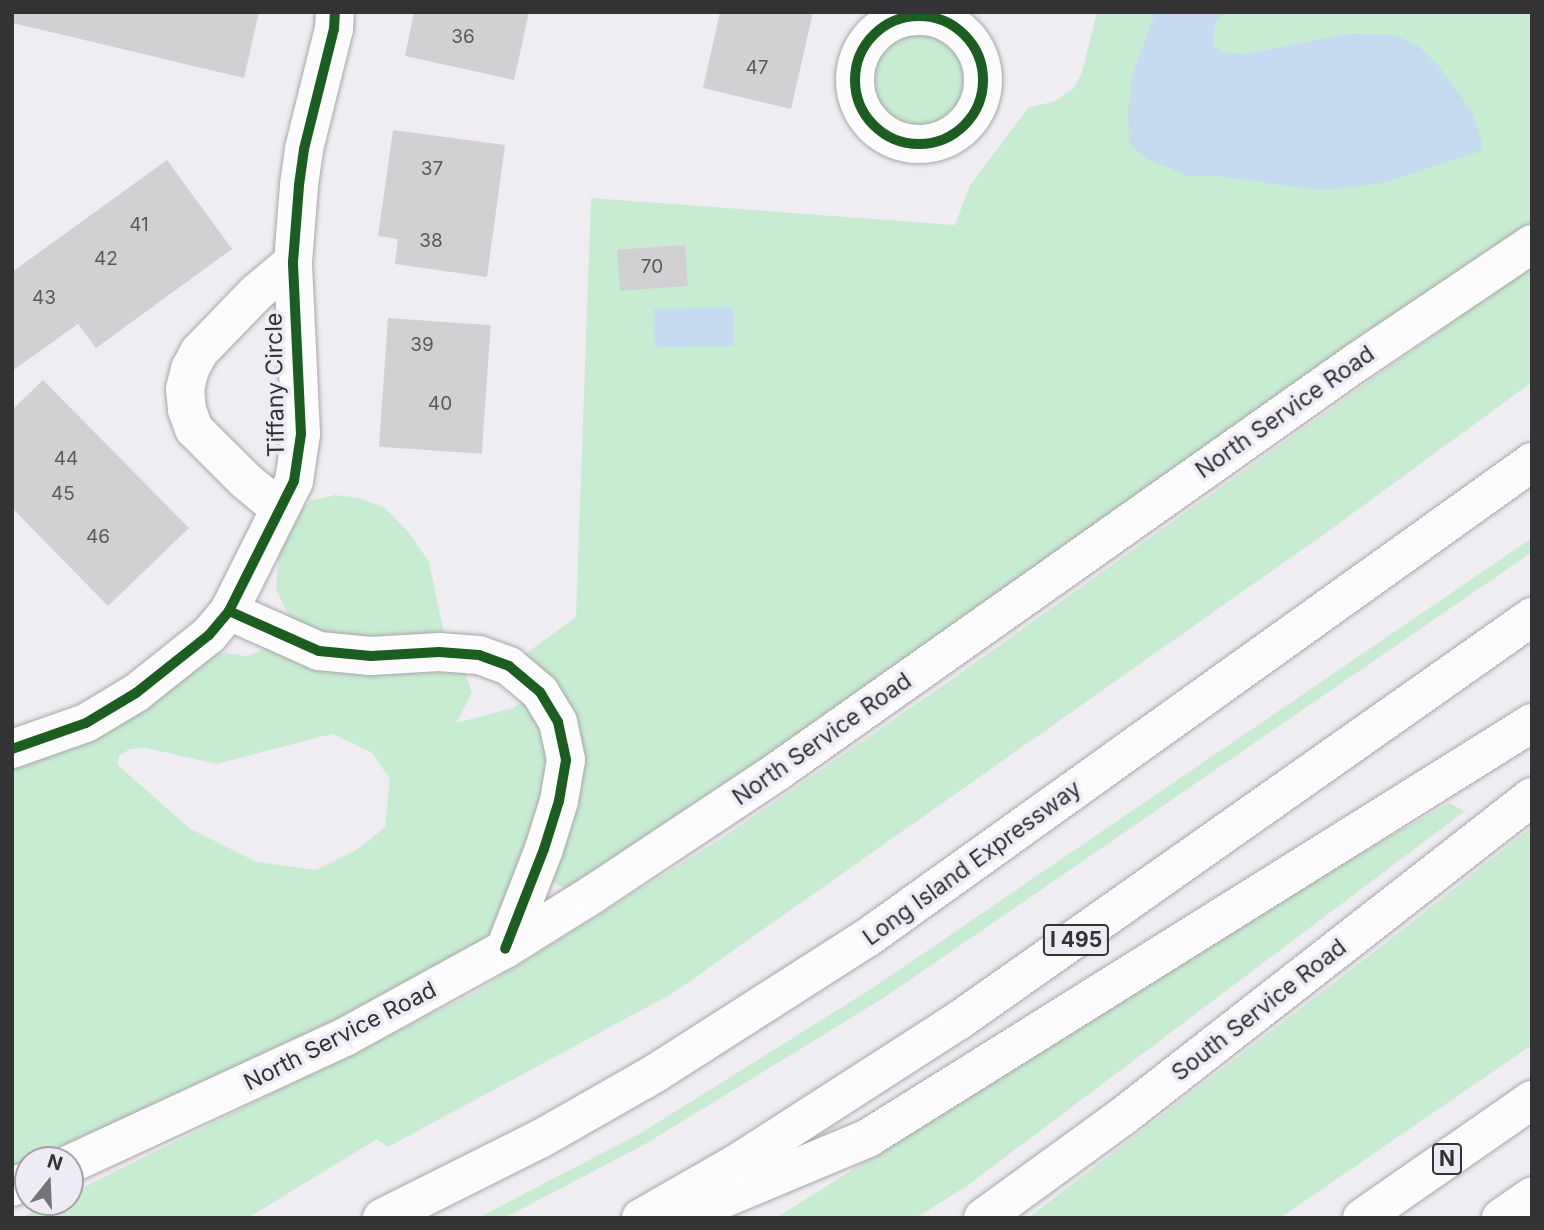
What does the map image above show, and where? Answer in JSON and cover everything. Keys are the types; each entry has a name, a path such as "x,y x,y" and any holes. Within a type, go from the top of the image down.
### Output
{"main road":[{"name":"Tiffany Circle","path":"12,749 86,723 136,693 209,635 229,611 294,481 301,434 293,262 304,149 334,29 335,12"},
{"name":"North Service Road","path":"84,1158 345,1037 505,949 778,771 1345,370 1532,244"},
{"path":"280,509 245,481 194,429 187,410 186,389 190,369 199,352 256,293 293,262"},
{"name":"Long Island Expressway","path":"382,1218 540,1139 654,1074 867,938 1532,463"},
{"path":"229,611 318,651 370,656 439,652 479,655 509,666 540,692 558,722 566,760 559,801 544,849 505,949"},
{"name":"I 495","path":"640,1218 750,1155 958,1021 1532,617"},
{"path":"676,1218 868,1138 1532,723"},
{"name":"South Service Road","path":"983,1218 1122,1116 1532,797"},
{"name":"N","path":"1363,1218 1532,1100"},
{"path":"1501,1218 1532,1196"}],"green space":[{"path":"1097,12 1155,12 1132,75 1187,176 1214,176 1317,190 1387,182 1420,171 1343,34 1245,54 1223,52 1213,45 1215,23 1224,12 1532,12 1532,244 778,771 567,889 549,880 505,949 84,1153 84,1146 14,1146 12,1187 12,749 195,656 224,653 247,656 298,636 276,589 279,552 298,511 312,500 335,495 360,498 385,508 409,533 429,562 443,628 451,650 461,661 472,693 456,723 513,708 528,698 509,666 576,617 591,198 955,225 970,185 1028,108 1055,101 1075,87 1082,72","holes":["332,734 371,752 390,779 385,827 358,849 316,870 257,862 189,828 118,765 119,756 130,749 146,748 217,764"]},
{"path":"919,16 943,21 964,35 978,56 983,80 978,104 964,125 943,139 919,144 895,139 874,125 860,104 855,80 860,56 874,35 895,21"},
{"path":"1532,265 1532,382 1330,530 673,993 388,1147 377,1139 248,1218 21,1218 84,1216 84,1187 475,992 725,836 948,682"},
{"path":"1532,538 1532,552 885,997 647,1143 504,1218 478,1218 641,1133 874,987"},
{"path":"1449,803 1465,811 968,1185 916,1218 776,1218 1288,895"},
{"path":"1532,827 1532,1045 1280,1218 1028,1218 1379,948"}],"water":[{"path":"1155,12 1224,12 1215,24 1213,45 1223,52 1245,54 1343,34 1395,35 1418,46 1437,64 1471,110 1481,137 1481,151 1387,182 1350,188 1317,190 1214,176 1187,176 1146,158 1129,143 1128,114 1132,75"},
{"path":"733,307 734,346 655,347 654,308"}],"building":[{"path":"14,12 259,12 244,78 13,23"},
{"path":"414,12 529,12 514,80 405,56"},
{"path":"720,12 813,12 791,109 703,88"},
{"path":"393,130 505,145 487,277 395,264 398,239 378,236"},
{"path":"167,160 232,249 96,348 78,324 12,371 12,272"},
{"path":"685,245 688,286 620,291 617,250"},
{"path":"388,318 491,325 482,454 379,447"},
{"path":"43,380 189,528 108,606 12,508 12,410"}],"cycle path":[{"path":"12,749 86,723 136,693 209,635 229,611 294,481 301,434 293,262 299,185 304,149 334,29 335,12"},
{"path":"919,16 943,21 964,35 978,56 983,80 978,104 964,125 943,139 919,144 895,139 874,125 860,104 855,80 860,56 874,35 895,21 919,16"},
{"path":"229,611 319,651 371,656 439,652 479,655 509,666 540,692 558,722 566,760 559,801 544,849 505,949"}]}
